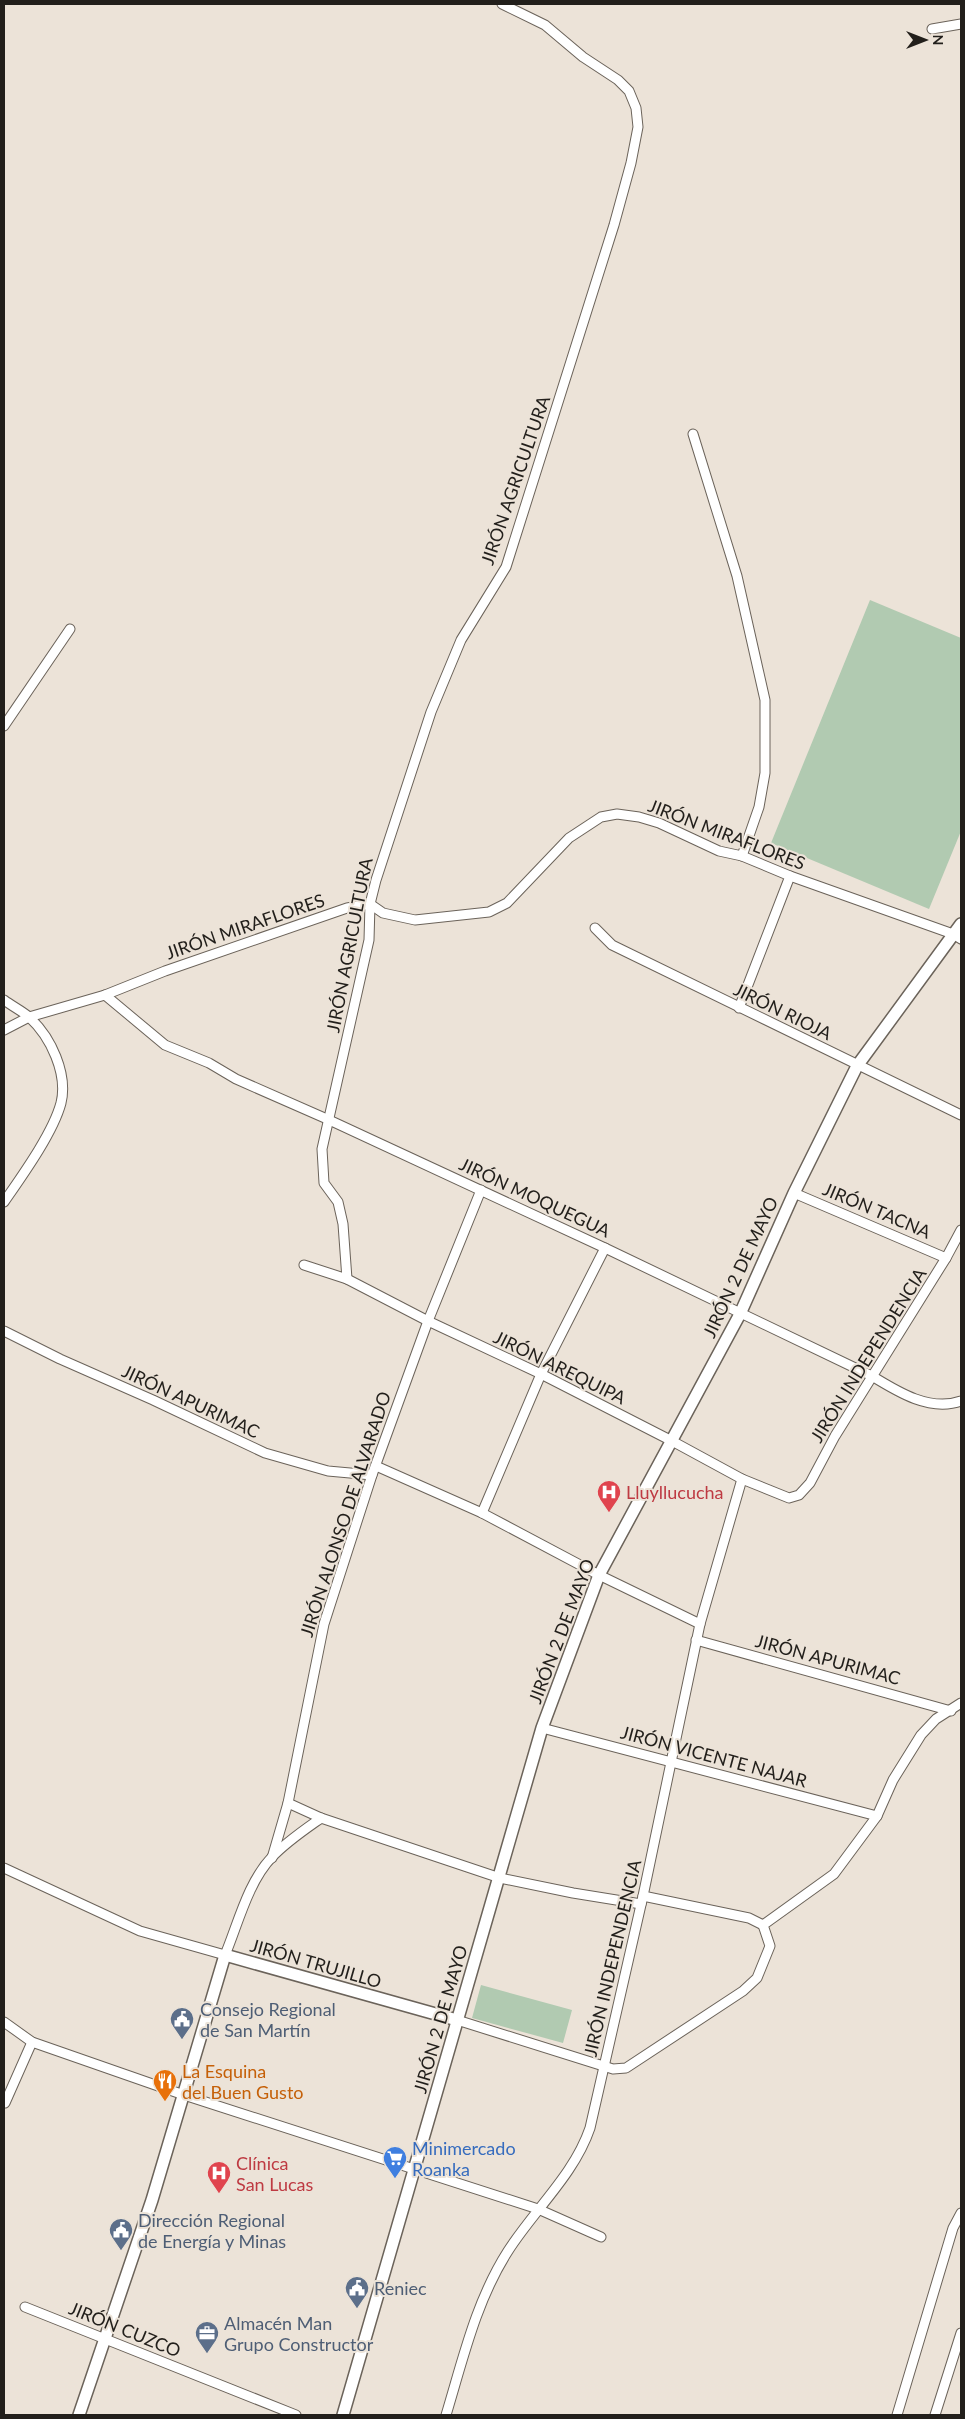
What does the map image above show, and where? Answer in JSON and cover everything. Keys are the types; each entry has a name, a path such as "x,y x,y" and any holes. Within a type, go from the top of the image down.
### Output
{"main road":[{"name":"JIRÓN 2 DE MAYO","path":"343,2415 542,1728 599,1574 740,1314 794,1193 857,1066 957,936 961,924"},
{"name":"JIRÓN TRUJILLO","path":"225,1956 457,2020"},
{"name":"JIRÓN ALONSO DE ALVARADO","path":"79,2415 107,2338 184,2095 225,1956"}],"street":[{"name":"JIRÓN AGRICULTURA","path":"347,1278 344,1224 338,1202 324,1183 322,1149 370,940 370,904 383,854 431,712 461,640 506,567 614,226 638,127 636,108 629,91 618,80 583,58 545,25 502,4"},
{"path":"932,28 961,24"},
{"path":"692,434 736,576 766,700 765,773 759,807 742,856"},
{"path":"4,726 70,629"},
{"name":"JIRÓN MIRAFLORES","path":"4,1030 29,1017 105,995 284,929 347,908 370,904 383,913 415,920 489,912 507,903 569,838 601,818 617,814 639,817 719,851 742,856 790,876 957,936"},
{"path":"739,1008 790,876"},
{"name":"JIRÓN RIOJA","path":"595,928 612,945 961,1115"},
{"name":"JIRÓN MOQUEGUA","path":"105,995 165,1044 209,1063 236,1079 328,1118 605,1248 872,1376 902,1394 942,1405 961,1401"},
{"path":"4,1000 29,1017 48,1039 56,1058 62,1083 61,1102 56,1118 4,1202"},
{"name":"JIRÓN ALONSO DE ALVARADO","path":"225,1956 249,1896 272,1858 288,1803 324,1624 372,1475 428,1321 481,1190"},
{"name":"JIRÓN TACNA","path":"794,1193 946,1258"},
{"name":"JIRÓN INDEPENDENCIA","path":"800,1494 810,1483 835,1436 946,1258 961,1230"},
{"path":"482,1513 541,1374 605,1248"},
{"name":"JIRÓN AREQUIPA","path":"304,1265 347,1278 428,1321 541,1374 742,1479 789,1498 800,1494"},
{"name":"JIRÓN APURIMAC","path":"4,1331 60,1359 265,1453 328,1471 372,1475"},
{"path":"376,1466 482,1513 700,1624"},
{"name":"JIRÓN INDEPENDENCIA","path":"446,2415 484,2292 508,2251 582,2149 590,2128 642,1900 696,1640 742,1479"},
{"name":"JIRÓN APURIMAC","path":"696,1640 951,1711"},
{"path":"288,1803 321,1818 500,1878 573,1893 642,1900 749,1918 763,1925 834,1874 877,1816 893,1780 921,1735 936,1719 951,1711 961,1702"},
{"name":"JIRÓN VICENTE NAJAR","path":"542,1728 877,1816"},
{"name":"JIRÓN ALONSO DE ALVARADO","path":"272,1858 321,1818"},
{"name":"JIRÓN TRUJILLO","path":"4,1868 140,1931 225,1956"},
{"name":"JIRÓN TRUJILLO","path":"457,2020 613,2070 626,2068 743,1991 758,1978 770,1946 763,1925"},
{"path":"4,2022 32,2042 184,2095 538,2209 601,2237"},
{"path":"5,2102 32,2042"},
{"path":"897,2415 954,2228 961,2213"},
{"name":"JIRÓN CUZCO","path":"25,2307 107,2338 296,2415"},
{"path":"935,2415 961,2333"}],"green space":[{"path":"870,600 961,638 961,831 929,909 771,843"},
{"path":"481,1985 572,2010 563,2043 472,2018"}],"place":[{"name":"Lluyllucucha","path":"609,1513"},
{"name":"Consejo Regional de San Martín","path":"182,2040"},
{"name":"La Esquina del Buen Gusto","path":"165,2102"},
{"name":"Minimercado Roanka","path":"395,2179"},
{"name":"Clínica San Lucas","path":"219,2194"},
{"name":"Dirección Regional de Energía y Minas","path":"121,2251"},
{"name":"Reniec","path":"357,2309"},
{"name":"Almacén Man Grupo Constructor","path":"207,2354"}]}
